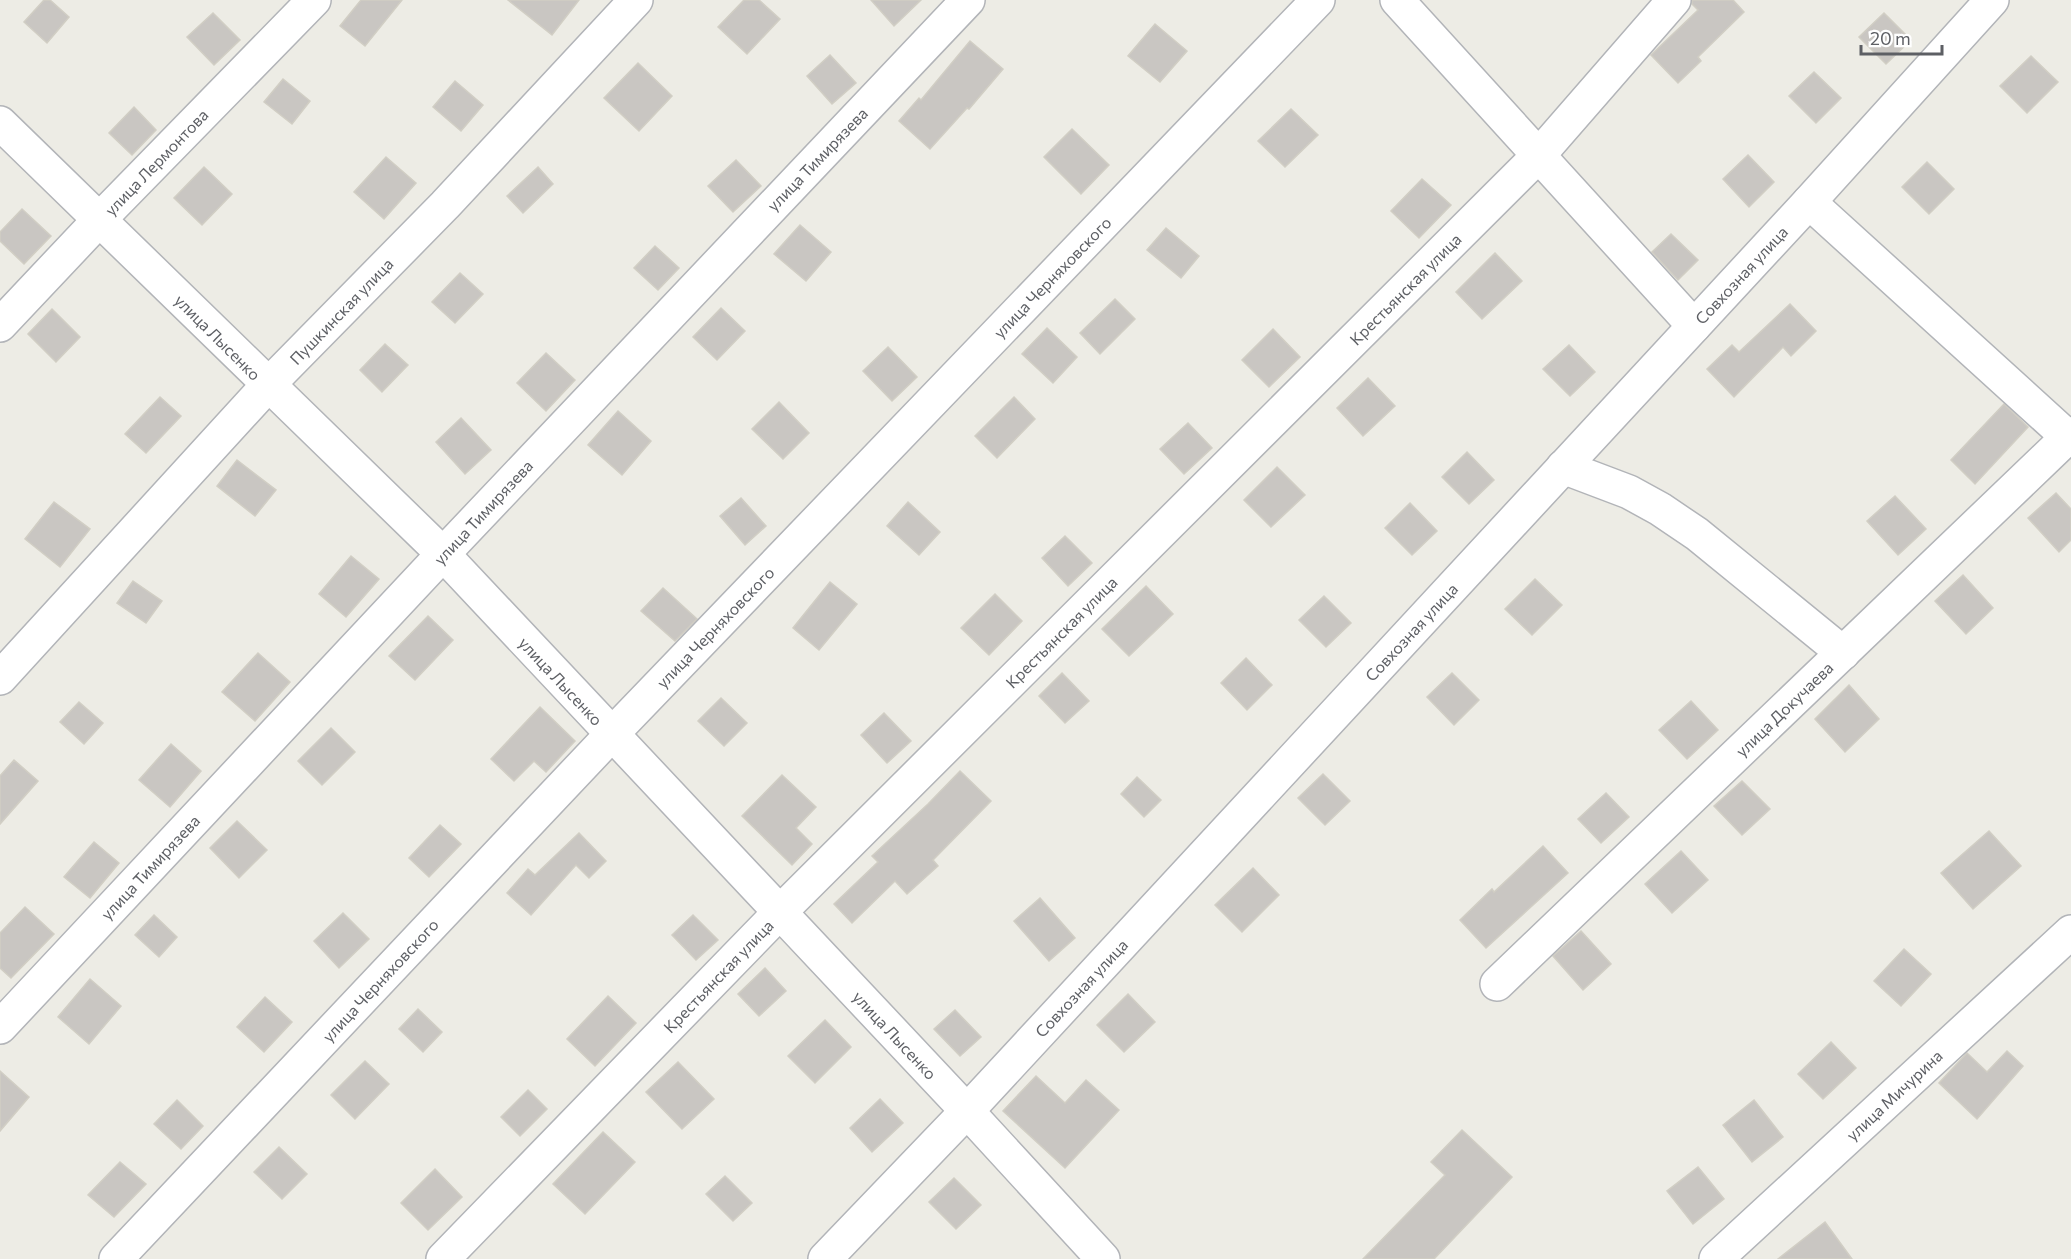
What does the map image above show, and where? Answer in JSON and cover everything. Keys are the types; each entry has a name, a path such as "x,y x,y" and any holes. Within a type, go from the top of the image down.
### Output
{"street":[{"name":"улица Лермонтова","path":"0,325 314,0"},
{"name":"Пушкинская улица","path":"0,678 268,386 445,205 636,0"},
{"name":"улица Тимирязева","path":"0,1027 443,554 968,0"},
{"name":"улица Черняховского","path":"116,1259 611,735 1318,0"},
{"path":"1397,0 1694,326"},
{"name":"Крестьянская улица","path":"443,1259 780,912 1539,155 1674,0"},
{"name":"Совхозная улица","path":"825,1259 967,1111 1809,202 1992,0"},
{"name":"улица Лысенко","path":"0,123 443,554 967,1111 1103,1259"},
{"path":"1809,202 2070,437"},
{"name":"улица Докучаева","path":"1497,984 2070,437"},
{"path":"1563,467 1629,492 1660,509 1697,534 1843,653"},
{"name":"улица Мичурина","path":"1716,1259 2071,932"}],"building":[{"path":"44,0 50,0 69,17 47,43 24,22"},
{"path":"361,0 402,0 365,46 340,26"},
{"path":"508,0 579,0 552,35"},
{"path":"744,0 759,0 780,19 747,54 718,27"},
{"path":"871,0 921,0 894,26"},
{"path":"1692,0 1733,0 1744,12 1698,57 1701,61 1678,83 1651,55 1698,10 1692,4"},
{"path":"213,13 240,40 214,65 187,37"},
{"path":"1884,13 1911,40 1886,64 1859,37"},
{"path":"1155,24 1187,51 1160,82 1128,56"},
{"path":"970,41 1003,69 969,109 967,108 930,149 899,121 919,98 921,100"},
{"path":"830,55 856,83 832,104 807,76"},
{"path":"2031,56 2058,82 2027,113 2000,86"},
{"path":"638,63 672,96 639,131 604,98"},
{"path":"1814,72 1841,98 1816,123 1789,96"},
{"path":"283,79 310,101 292,124 264,102"},
{"path":"455,81 483,105 461,131 433,107"},
{"path":"134,107 156,130 132,155 109,133"},
{"path":"1291,109 1318,135 1285,167 1258,141"},
{"path":"1072,129 1109,165 1081,194 1044,157"},
{"path":"1748,155 1774,182 1749,207 1723,179"},
{"path":"386,157 416,183 384,219 354,192"},
{"path":"736,160 761,186 733,212 708,186"},
{"path":"1927,162 1954,189 1929,214 1902,187"},
{"path":"204,167 232,194 202,225 174,198"},
{"path":"538,167 553,184 523,213 507,196"},
{"path":"1422,179 1451,205 1419,238 1391,211"},
{"path":"22,209 51,236 24,264 0,241 0,232"},
{"path":"800,225 831,252 806,281 774,254"},
{"path":"1166,228 1199,256 1181,278 1147,250"},
{"path":"1671,234 1698,260 1678,280 1652,252"},
{"path":"655,246 679,268 658,290 634,268"},
{"path":"1495,253 1522,281 1482,319 1456,292"},
{"path":"460,273 483,294 455,323 432,302"},
{"path":"1115,299 1135,319 1100,354 1080,333"},
{"path":"1790,304 1816,331 1791,356 1783,347 1734,397 1707,369 1732,345 1739,352"},
{"path":"721,308 745,331 717,360 693,337"},
{"path":"52,309 80,337 56,362 28,334"},
{"path":"1047,328 1077,357 1053,383 1022,354"},
{"path":"1273,329 1300,357 1269,387 1242,360"},
{"path":"385,344 408,365 382,392 360,370"},
{"path":"1569,345 1595,372 1570,396 1543,369"},
{"path":"888,347 917,377 892,401 863,371"},
{"path":"546,353 575,380 546,411 517,383"},
{"path":"1368,378 1395,406 1363,436 1337,408"},
{"path":"160,397 181,416 146,453 125,434"},
{"path":"1014,397 1035,419 997,458 975,436"},
{"path":"779,402 809,433 783,459 752,429"},
{"path":"2004,404 2028,427 1975,484 1951,460"},
{"path":"618,411 651,441 622,475 588,445"},
{"path":"461,418 491,450 465,474 436,442"},
{"path":"1188,423 1212,448 1184,474 1160,449"},
{"path":"1467,452 1494,480 1469,504 1442,477"},
{"path":"237,460 276,490 255,516 217,486"},
{"path":"1277,467 1305,495 1271,527 1244,500"},
{"path":"2056,493 2071,509 2071,540 2059,552 2028,518"},
{"path":"1895,496 1926,529 1898,555 1867,521"},
{"path":"741,498 766,526 745,545 720,516"},
{"path":"54,502 90,529 60,567 25,539"},
{"path":"908,502 940,532 919,555 887,526"},
{"path":"1410,503 1437,531 1412,555 1385,528"},
{"path":"1065,536 1092,563 1068,586 1042,558"},
{"path":"351,556 379,579 346,617 319,594"},
{"path":"1963,575 1993,608 1966,634 1935,601"},
{"path":"1535,579 1562,605 1532,635 1505,609"},
{"path":"133,581 162,601 146,623 117,603"},
{"path":"830,582 857,604 819,650 793,628"},
{"path":"1146,586 1173,614 1129,656 1102,629"},
{"path":"663,588 697,619 675,641 641,611"},
{"path":"995,594 1022,621 989,655 961,628"},
{"path":"1324,596 1351,623 1326,647 1299,620"},
{"path":"428,616 453,640 415,680 389,656"},
{"path":"258,653 290,682 255,721 222,692"},
{"path":"1246,658 1272,685 1247,710 1221,683"},
{"path":"1062,673 1089,701 1065,723 1039,696"},
{"path":"1452,673 1479,700 1454,725 1427,697"},
{"path":"1849,685 1879,719 1845,752 1815,719"},
{"path":"721,698 747,723 724,746 698,721"},
{"path":"1691,701 1718,730 1687,759 1659,730"},
{"path":"79,702 103,723 84,744 60,722"},
{"path":"540,707 575,741 546,772 534,761 514,781 491,759"},
{"path":"884,713 911,741 887,763 861,735"},
{"path":"331,728 355,752 322,785 298,761"},
{"path":"171,744 201,771 170,807 139,780"},
{"path":"14,760 38,781 0,824 0,776"},
{"path":"960,771 991,801 933,860 938,866 907,894 895,881 852,923 834,904 878,862 872,856"},
{"path":"1323,774 1350,801 1325,825 1298,798"},
{"path":"782,775 816,807 796,828 812,844 792,865 742,816"},
{"path":"1137,777 1161,800 1144,817 1121,794"},
{"path":"1742,781 1770,809 1742,835 1714,806"},
{"path":"1606,793 1629,817 1601,843 1578,819"},
{"path":"237,821 267,850 239,878 210,848"},
{"path":"440,825 461,844 429,877 409,858"},
{"path":"1989,831 2021,866 1973,909 1941,873"},
{"path":"579,833 606,861 589,878 576,865 531,915 507,893 528,869 535,875"},
{"path":"94,842 119,863 90,898 64,877"},
{"path":"1543,846 1568,873 1486,948 1460,920 1492,889 1494,892"},
{"path":"1681,851 1708,880 1672,913 1645,884"},
{"path":"1253,868 1279,895 1242,932 1215,905"},
{"path":"1040,898 1075,938 1049,961 1014,921"},
{"path":"25,907 54,934 11,978 0,968 0,933"},
{"path":"343,913 369,939 339,968 314,941"},
{"path":"154,915 177,937 159,957 135,935"},
{"path":"693,915 718,940 696,960 672,935"},
{"path":"1581,931 1611,964 1583,990 1553,956"},
{"path":"1904,949 1931,974 1901,1006 1874,981"},
{"path":"765,968 786,991 759,1016 738,994"},
{"path":"90,979 121,1006 89,1044 58,1017"},
{"path":"1128,994 1155,1022 1124,1052 1097,1025"},
{"path":"608,996 636,1023 595,1066 567,1039"},
{"path":"265,997 292,1022 264,1052 237,1027"},
{"path":"418,1009 442,1032 423,1052 399,1029"},
{"path":"955,1010 981,1037 960,1056 934,1029"},
{"path":"825,1020 851,1047 815,1083 788,1056"},
{"path":"1831,1042 1856,1068 1823,1099 1798,1074"},
{"path":"2007,1051 2023,1066 1977,1119 1939,1083 1967,1053 1987,1072"},
{"path":"365,1061 389,1084 355,1119 331,1095"},
{"path":"678,1062 714,1099 682,1129 646,1092"},
{"path":"0,1071 29,1097 0,1131"},
{"path":"1036,1076 1065,1103 1086,1080 1119,1110 1065,1168 1003,1111"},
{"path":"528,1090 547,1109 520,1136 501,1117"},
{"path":"880,1099 903,1123 872,1152 850,1128"},
{"path":"177,1100 203,1126 181,1149 154,1124"},
{"path":"1754,1100 1783,1137 1752,1162 1723,1125"},
{"path":"1462,1130 1512,1177 1434,1259 1363,1259 1445,1175 1431,1162"},
{"path":"603,1132 635,1162 585,1214 553,1184"},
{"path":"279,1147 307,1174 282,1199 254,1172"},
{"path":"120,1162 146,1184 114,1217 88,1195"},
{"path":"1698,1167 1724,1199 1693,1224 1667,1191"},
{"path":"435,1169 462,1197 428,1230 401,1203"},
{"path":"725,1176 752,1203 733,1221 706,1194"},
{"path":"954,1178 981,1205 956,1229 929,1202"},
{"path":"1825,1222 1852,1259 1778,1259"}]}
